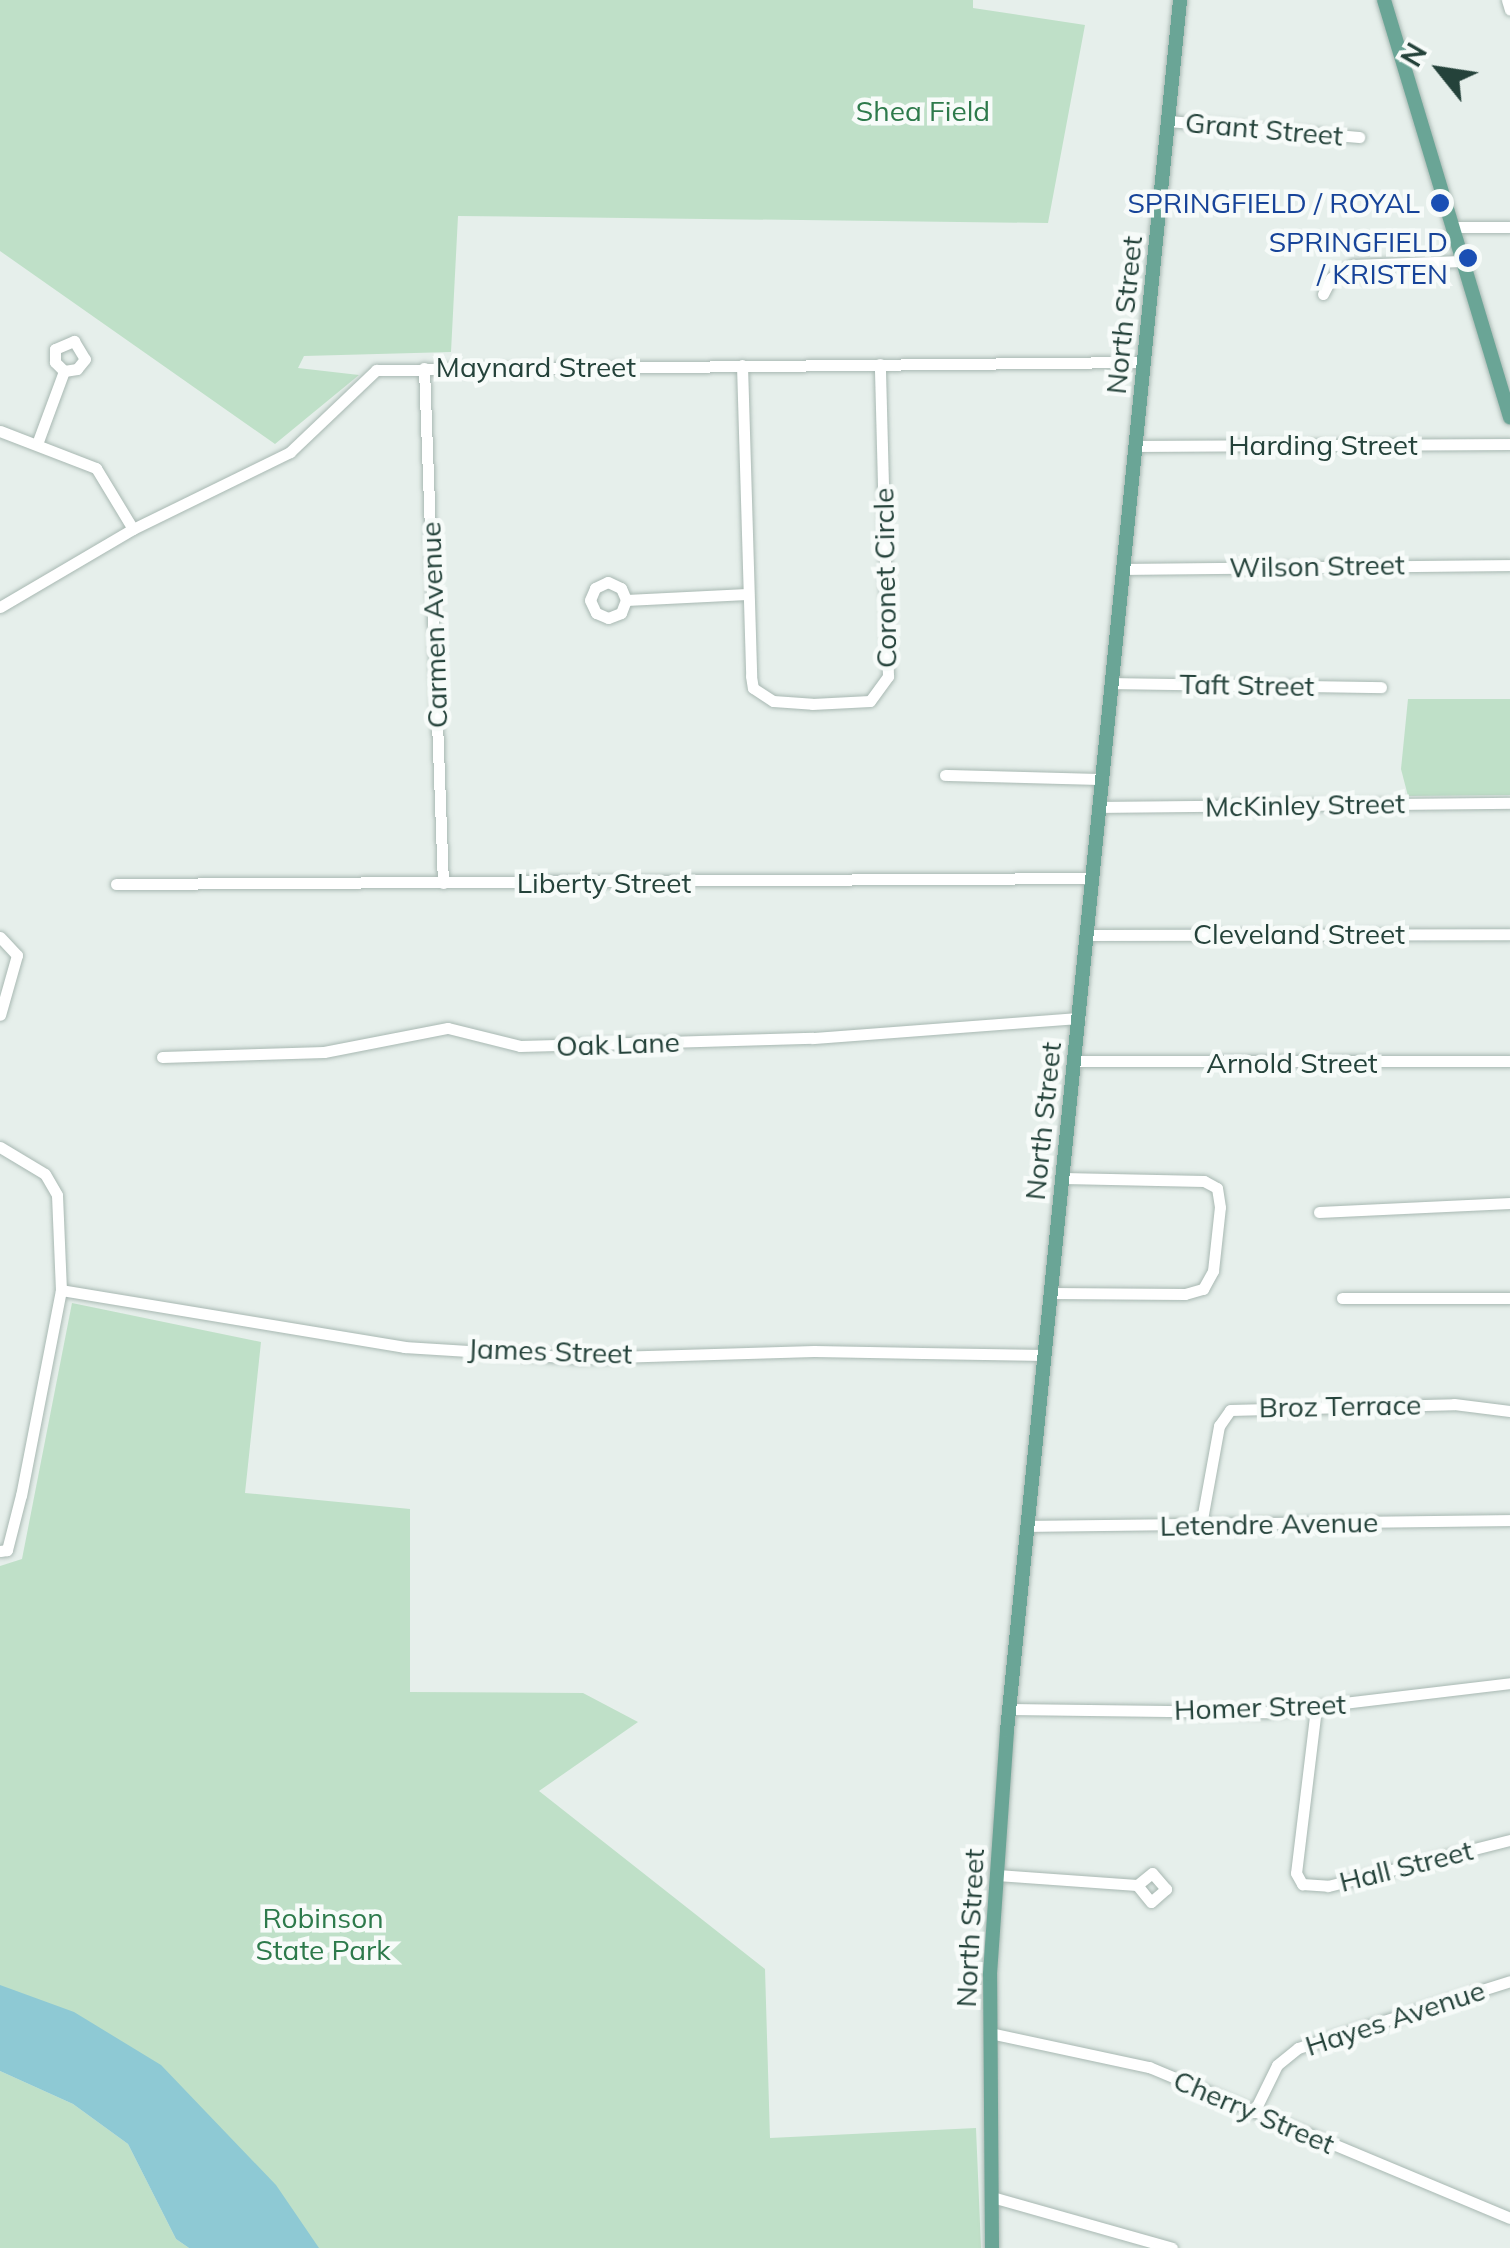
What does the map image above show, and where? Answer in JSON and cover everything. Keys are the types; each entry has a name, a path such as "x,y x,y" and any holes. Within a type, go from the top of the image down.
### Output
{"main road":[{"name":"North Street","path":"992,2248 990,2032 1009,1710 1180,0"},
{"path":"1384,0 1510,417"}],"street":[{"path":"1507,0 1510,10"},
{"name":"Grant Street","path":"1168,121 1360,137"},
{"path":"1452,227 1510,227"},
{"path":"1323,294 1331,278 1354,265 1462,260"},
{"name":"Maynard Street","path":"0,607 133,529 290,452 376,370 1145,362"},
{"name":"Coronet Circle","path":"742,365 749,664 761,694 812,704 860,703 879,693 888,676 880,364"},
{"name":"Carmen Avenue","path":"424,368 443,883"},
{"path":"37,444 64,371"},
{"path":"0,432 102,474 133,529"},
{"name":"Harding Street","path":"1136,446 1510,444"},
{"name":"Wilson Street","path":"1124,568 1510,565"},
{"path":"626,600 747,594"},
{"name":"Taft Street","path":"1112,683 1381,688"},
{"path":"945,775 1103,779"},
{"name":"McKinley Street","path":"1100,806 1510,802"},
{"name":"Liberty Street","path":"116,884 1093,878"},
{"name":"Cleveland Street","path":"1087,934 1510,934"},
{"path":"0,936 17,955 0,1015"},
{"name":"Oak Lane","path":"162,1057 324,1052 448,1028 520,1046 814,1038 1079,1018"},
{"name":"Arnold Street","path":"1074,1061 1510,1061"},
{"path":"0,1147 44,1174 56,1194 61,1290 22,1495 6,1550 0,1552"},
{"path":"1051,1292 1194,1292 1213,1271 1220,1207 1217,1188 1204,1181 1063,1178"},
{"path":"1320,1212 1510,1203"},
{"name":"James Street","path":"61,1290 404,1347 581,1358 814,1350 1045,1355"},
{"path":"1342,1298 1510,1298"},
{"name":"Broz Terrace","path":"1201,1525 1227,1411 1468,1404 1510,1411"},
{"name":"Letendre Avenue","path":"1028,1526 1510,1520"},
{"name":"Homer Street","path":"1009,1710 1316,1708 1510,1683"},
{"name":"Hall Street","path":"1316,1708 1296,1873 1302,1884 1328,1886 1510,1840"},
{"path":"997,1875 1137,1885"},
{"name":"Hayes Avenue","path":"1254,2112 1277,2065 1298,2048 1510,1981"},
{"name":"Cherry Street","path":"990,2032 1136,2063 1510,2218"},
{"path":"992,2196 1172,2248"}],"green space":[{"name":"Shea Field","path":"0,0 973,0 973,8 1085,25 1048,223 458,216 451,352 304,356 298,368 359,375 275,444 0,251"},
{"path":"1408,699 1510,699 1510,795 1408,796 1401,769"},
{"name":"Robinson State Park","path":"72,1303 261,1342 245,1493 410,1509 410,1692 583,1693 638,1722 539,1791 765,1969 770,2138 976,2128 981,2248 269,2248 0,2033 0,1566 22,1559"},
{"path":"0,2071 73,2104 128,2144 176,2239 189,2248 0,2248"}],"water":[{"path":"0,1985 74,2012 161,2065 276,2185 319,2248 189,2248 176,2239 128,2144 73,2104 0,2071"}],"place":[{"name":"SPRINGFIELD / ROYAL","path":"1440,203"},
{"name":"SPRINGFIELD / KRISTEN","path":"1468,258"}]}
